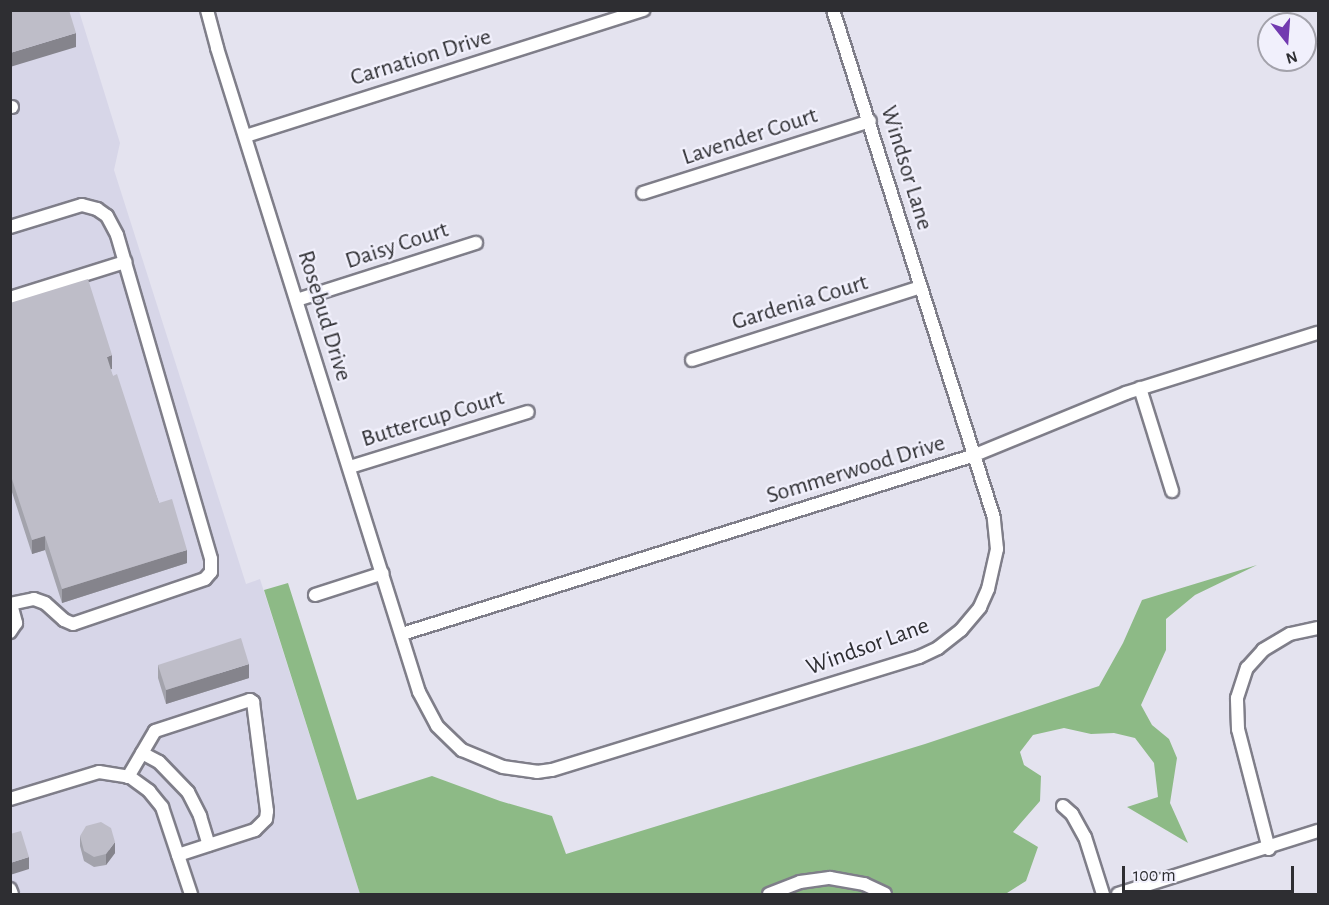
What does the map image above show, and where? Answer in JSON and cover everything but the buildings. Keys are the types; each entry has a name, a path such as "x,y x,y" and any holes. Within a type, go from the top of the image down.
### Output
{"street":[{"name":"Rosebud Drive","path":"207,10 402,634"},
{"name":"Carnation Drive","path":"246,136 644,10"},
{"name":"Windsor Lane","path":"402,634 423,701 437,726 449,739 478,758 502,767 537,772 552,770 919,657 938,648 961,630 980,606 988,590 997,549 996,532 975,455 833,10"},
{"name":"Lavender Court","path":"643,193 870,121"},
{"path":"10,226 82,205 97,209 107,216 117,235 211,559 211,572 206,579 73,624 64,620 45,603 34,599 10,604 16,623 10,632"},
{"name":"Daisy Court","path":"297,300 476,243"},
{"path":"10,298 125,262"},
{"name":"Gardenia Court","path":"692,360 921,287"},
{"name":"Sommerwood Drive","path":"402,634 975,455 1140,388 1318,333"},
{"path":"1140,388 1172,491"},
{"name":"Buttercup Court","path":"350,466 528,412"},
{"path":"315,595 383,573"},
{"path":"1269,849 1238,729 1235,712 1238,691 1247,668 1263,650 1290,634 1318,628"},
{"path":"128,777 154,731 250,700 253,702 267,811 266,819 255,830 178,855"},
{"path":"142,753 159,762 189,792 200,816 209,845"},
{"path":"10,799 99,772 128,777 149,791 162,807 191,894"},
{"path":"1063,806 1079,825 1085,837 1103,894"},
{"path":"1118,894 1269,849 1318,831"},
{"path":"769,894 800,882 831,878 864,884 885,894"},
{"path":"10,889 12,894"}],"shaded area":[{"path":"10,11 79,11 120,143 114,170 246,584 260,579 360,894 11,894"}],"green space":[{"path":"1257,565 1195,595 1166,619 1166,650 1141,705 1152,725 1169,739 1177,758 1170,803 1188,843 1127,807 1158,797 1154,763 1135,738 1114,733 1091,734 1064,728 1033,735 1020,752 1024,765 1041,776 1040,801 1013,832 1038,847 1026,881 1007,893 1009,894 360,894 264,590 288,583 357,800 432,776 500,801 552,816 566,854 925,744 1099,686 1123,643 1142,600"}]}
